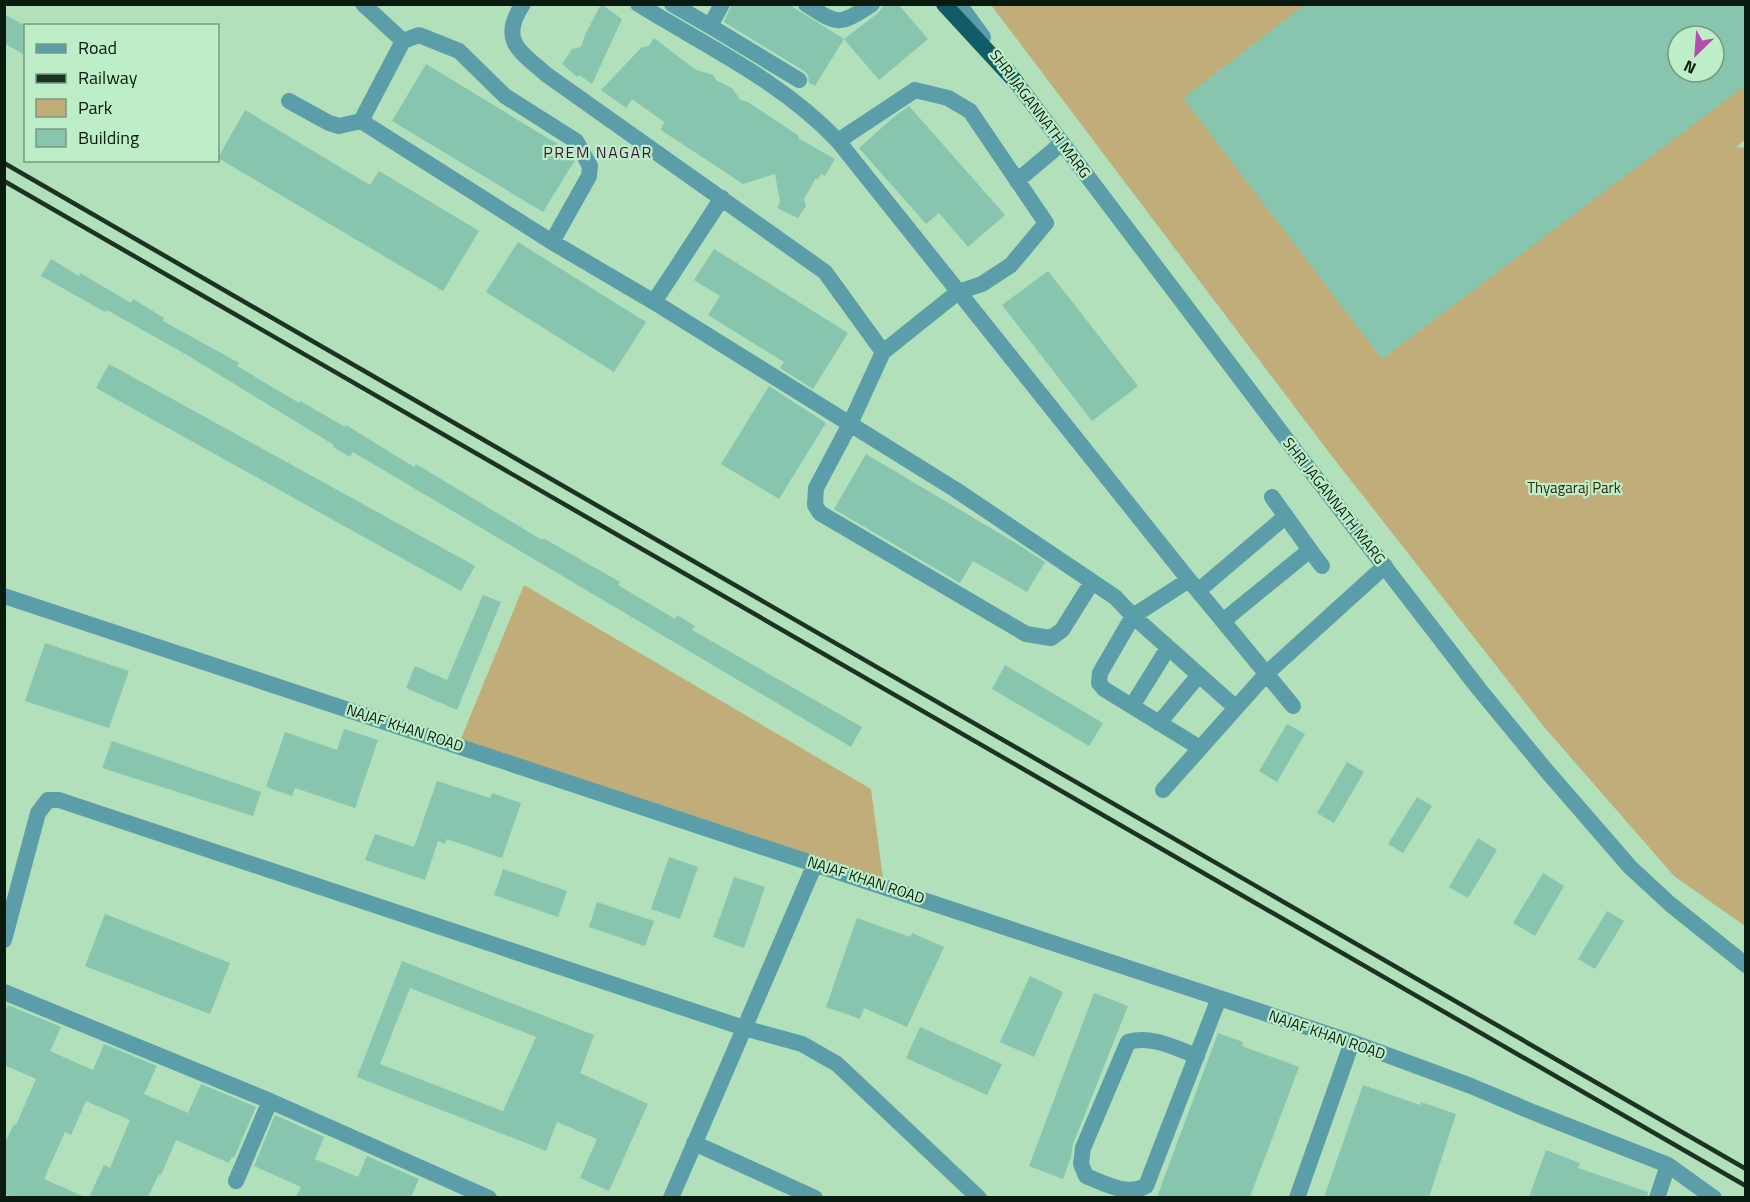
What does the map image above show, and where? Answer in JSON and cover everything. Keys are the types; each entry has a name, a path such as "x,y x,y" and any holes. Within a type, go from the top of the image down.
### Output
{"highway":[{"path":"944,4 1016,82"}],"street":[{"path":"363,4 403,41"},
{"path":"523,4 511,28 512,39 517,48 548,75 825,272 883,352"},
{"path":"638,4 779,89 818,120 838,141 1193,585 1293,706"},
{"path":"672,4 799,80"},
{"path":"710,26 722,4"},
{"path":"806,4 823,15 839,21 849,19 872,4"},
{"name":"SHRI JAGANNATH MARG","path":"959,4 1062,143 1479,689 1601,836 1630,867 1670,904 1746,964"},
{"path":"361,122 403,41 419,35 459,51 505,96 576,141 590,166 589,176 552,242"},
{"path":"838,141 915,90 948,98 970,111 1046,222 1011,265 982,284 958,292 883,352 850,424 816,488 815,505 820,513 1026,633 1051,638 1062,630 1092,582"},
{"path":"289,101 328,123 339,126 361,122 956,490 1115,597 1133,616 1235,707"},
{"path":"1017,181 1062,143"},
{"path":"654,302 722,198"},
{"path":"1272,497 1322,566"},
{"path":"1200,748 1104,689 1099,683 1100,673 1133,616 1193,585 1286,516"},
{"path":"1223,621 1310,550"},
{"path":"1163,790 1267,673 1384,566"},
{"name":"NAJAF KHAN ROAD","path":"4,596 1352,1042 1471,1086 1668,1165 1714,1197"},
{"path":"1132,706 1168,648"},
{"path":"1159,723 1199,675"},
{"path":"4,940 38,813 48,800 58,800 744,1028 802,1044 837,1064 979,1197"},
{"path":"671,1197 815,864"},
{"path":"4,992 270,1101 489,1197"},
{"path":"1197,1056 1160,1042 1140,1039 1128,1042 1083,1148 1081,1164 1086,1176 1122,1190 1135,1191 1146,1186 1197,1056 1219,998"},
{"path":"1297,1197 1352,1042"},
{"path":"236,1181 270,1101"},
{"path":"694,1143 815,1197"},
{"path":"1657,1197 1668,1165"},
{"path":"1668,1165 1695,1197"}],"green space":[{"name":"Thyagaraj Park","path":"991,5 1745,5 1745,140 1736,147 1746,148 1745,926 1674,876 1545,728 1331,455"},
{"path":"524,585 871,789 884,886 458,746"}],"building":[{"path":"601,4 622,19 592,84 579,75 577,77 562,64 572,49 581,47"},
{"path":"732,4 788,4 844,39 815,86 809,83 808,75 804,71 724,22"},
{"path":"885,4 898,4 928,39 879,80 844,39 878,13"},
{"path":"1306,4 1746,4 1746,85 1382,359 1183,98"},
{"path":"4,14 24,25 24,55 4,43"},
{"path":"654,38 696,70 713,75 717,81 732,88 740,100 748,102 799,136 798,138 835,159 825,176 821,174 818,179 816,178 804,199 806,206 798,218 777,208 780,202 775,174 743,184 661,130 664,122 632,99 626,108 601,90 642,47 649,46"},
{"path":"426,64 569,151 575,160 543,212 392,121"},
{"path":"909,106 1005,215 968,247 939,213 926,224 859,148"},
{"path":"245,110 370,185 379,171 479,231 443,291 219,159"},
{"path":"518,242 646,322 614,372 486,292"},
{"path":"714,249 848,333 813,389 780,368 784,362 708,315 720,296 694,280"},
{"path":"51,259 131,303 133,299 164,318 163,321 239,363 237,366 299,403 300,401 345,427 346,425 414,467 416,464 542,540 543,538 620,582 618,585 675,619 677,615 695,626 692,630 862,727 851,747 353,452 350,457 333,447 334,445 187,355 41,276"},
{"path":"1048,271 1138,386 1092,421 1002,305"},
{"path":"109,364 475,566 461,591 96,388"},
{"path":"769,386 826,423 779,499 721,464"},
{"path":"866,454 1045,562 1027,592 973,561 960,583 834,509"},
{"path":"483,595 501,602 457,710 406,688 415,666 447,680"},
{"path":"45,643 129,671 109,728 25,701"},
{"path":"1005,665 1103,723 1089,746 992,689"},
{"path":"1287,724 1305,734 1277,782 1259,771"},
{"path":"344,729 378,740 355,808 295,788 292,796 266,787 285,732 337,750"},
{"path":"112,741 261,792 253,816 102,768"},
{"path":"1347,762 1364,772 1334,823 1317,813"},
{"path":"437,781 490,798 492,793 521,803 502,858 447,839 445,844 438,841 425,880 365,860 375,834 414,847"},
{"path":"1417,797 1432,806 1403,853 1388,844"},
{"path":"1478,838 1497,850 1468,898 1449,887"},
{"path":"669,857 698,867 680,919 651,909"},
{"path":"503,869 567,891 558,917 494,895"},
{"path":"1543,873 1564,886 1535,936 1513,923"},
{"path":"734,877 765,887 744,948 713,937"},
{"path":"597,902 654,921 645,946 589,927"},
{"path":"1607,911 1624,921 1595,969 1578,959"},
{"path":"105,914 230,963 210,1014 85,966"},
{"path":"857,918 910,937 912,933 944,947 907,1027 864,1008 860,1019 826,1007"},
{"path":"402,961 594,1035 580,1073 648,1104 609,1191 580,1178 597,1139 557,1122 546,1151 357,1077","holes":["410,988 536,1037 503,1111 380,1064"]},
{"path":"1030,976 1063,992 1034,1057 1000,1042"},
{"path":"1094,993 1128,1006 1073,1144 1063,1179 1029,1166"},
{"path":"8,1005 61,1027 50,1051 93,1070 104,1044 157,1066 144,1094 188,1113 201,1084 256,1107 234,1158 232,1157 229,1163 176,1140 161,1175 159,1174 148,1197 89,1197 104,1165 110,1168 130,1120 86,1101 71,1135 65,1132 44,1179 85,1197 12,1197 4,1194 4,1145 14,1124 16,1125 36,1079 4,1065 4,1012"},
{"path":"920,1027 1002,1064 987,1095 906,1058"},
{"path":"1218,1033 1243,1042 1242,1046 1299,1067 1250,1197 1157,1197"},
{"path":"1363,1085 1420,1105 1421,1102 1456,1114 1429,1197 1324,1197"},
{"path":"275,1115 324,1137 315,1159 358,1177 367,1156 419,1179 411,1197 296,1197 301,1187 254,1166"},
{"path":"1546,1150 1580,1163 1578,1168 1648,1192 1647,1197 1529,1197"}],"railway":[{"path":"4,163 1746,1169"},
{"path":"4,181 1746,1186"}],"district":[{"name":"PREM NAGAR","path":"598,152"}]}
